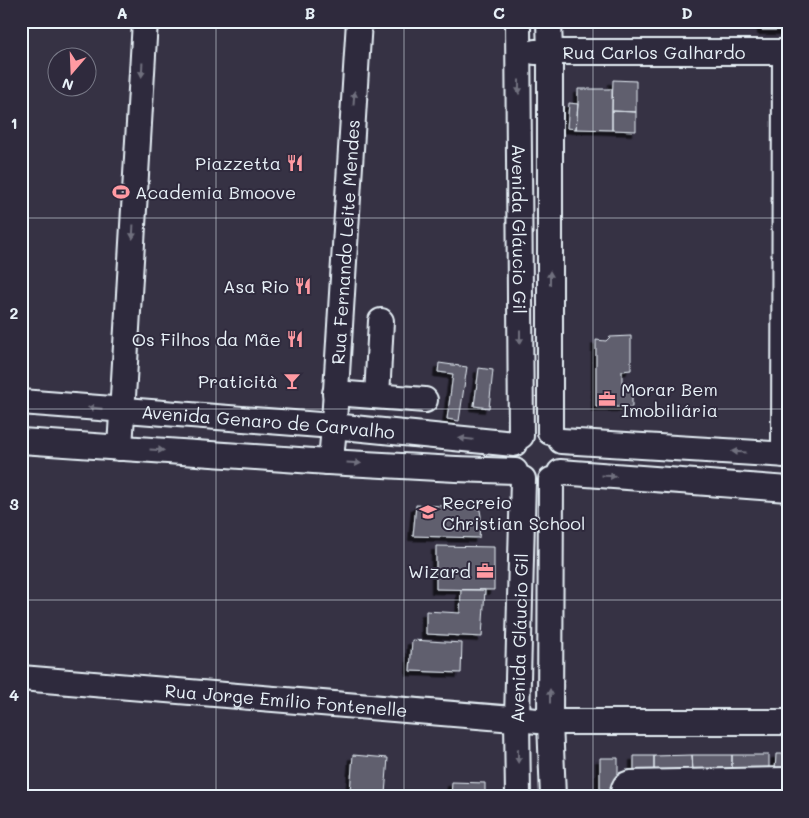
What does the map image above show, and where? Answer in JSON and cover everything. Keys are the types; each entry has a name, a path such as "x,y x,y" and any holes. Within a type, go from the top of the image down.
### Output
{"street":[{"path":"120,448 145,21"},
{"name":"Rua Fernando Leite Mendes","path":"328,462 332,449 359,21"},
{"name":"Avenida Gláucio Gil","path":"518,21 518,440"},
{"name":"Avenida Gláucio Gil","path":"549,21 555,436"},
{"name":"Rua Carlos Galhardo","path":"519,52 786,52"},
{"path":"555,436 565,451 565,462 556,476 545,484 530,483 519,475 512,462 511,453 518,440 535,430 555,436 786,455 786,52"},
{"path":"377,396 381,322"},
{"path":"335,393 425,400"},
{"name":"Avenida Genaro de Carvalho","path":"21,402 518,440"},
{"name":"Avenida Genaro de Carvalho","path":"21,441 519,475"},
{"name":"Avenida Gláucio Gil","path":"518,797 519,475"},
{"path":"556,476 788,489"},
{"name":"Avenida Gláucio Gil","path":"553,797 550,722 556,476"},
{"name":"Rua Jorge Emílio Fontenelle","path":"21,678 550,722 788,722"},
{"path":"623,797 624,787 630,783 788,780"}],"building":[{"path":"762,21 788,21 788,30 762,30"},
{"path":"613,80 636,81 636,112 612,111"},
{"path":"578,89 612,89 612,130 576,129"},
{"path":"569,103 578,104 576,129 567,128"},
{"path":"612,111 636,112 636,131 612,130"},
{"path":"631,336 631,370 622,371 622,384 632,384 632,407 596,407 596,340 606,341 610,337"},
{"path":"439,363 467,367 459,421 447,419 453,374 438,372"},
{"path":"479,368 493,370 489,408 474,406"},
{"path":"416,505 474,507 480,510 479,538 413,536"},
{"path":"436,546 494,547 494,590 436,589"},
{"path":"461,590 485,590 482,637 426,634 426,611 460,613"},
{"path":"412,640 462,643 461,673 410,671"},
{"path":"776,754 788,754 788,772 775,772"},
{"path":"353,755 388,758 385,794 350,792"},
{"path":"692,755 732,755 732,772 693,772"},
{"path":"692,755 693,772 654,773 654,756"},
{"path":"732,755 769,755 769,772 732,772"},
{"path":"634,756 654,756 654,773 634,773"},
{"path":"600,758 618,758 618,797 600,797"},
{"path":"452,782 485,783 485,797 451,797"},
{"path":"732,794 769,795 769,797 732,797"},
{"path":"732,794 732,797 693,797 693,795"},
{"path":"656,795 693,795 693,797 656,797"}],"place":[{"name":"Piazzetta","path":"295,163"},
{"name":"Academia Bmoove","path":"121,192"},
{"name":"Asa Rio","path":"303,286"},
{"name":"Os Filhos da Mãe","path":"295,339"},
{"name":"Praticità","path":"292,381"},
{"name":"Morar Bem Imobiliária","path":"607,399"},
{"name":"Recreio Christian School","path":"428,512"},
{"name":"Wizard","path":"485,571"}]}
